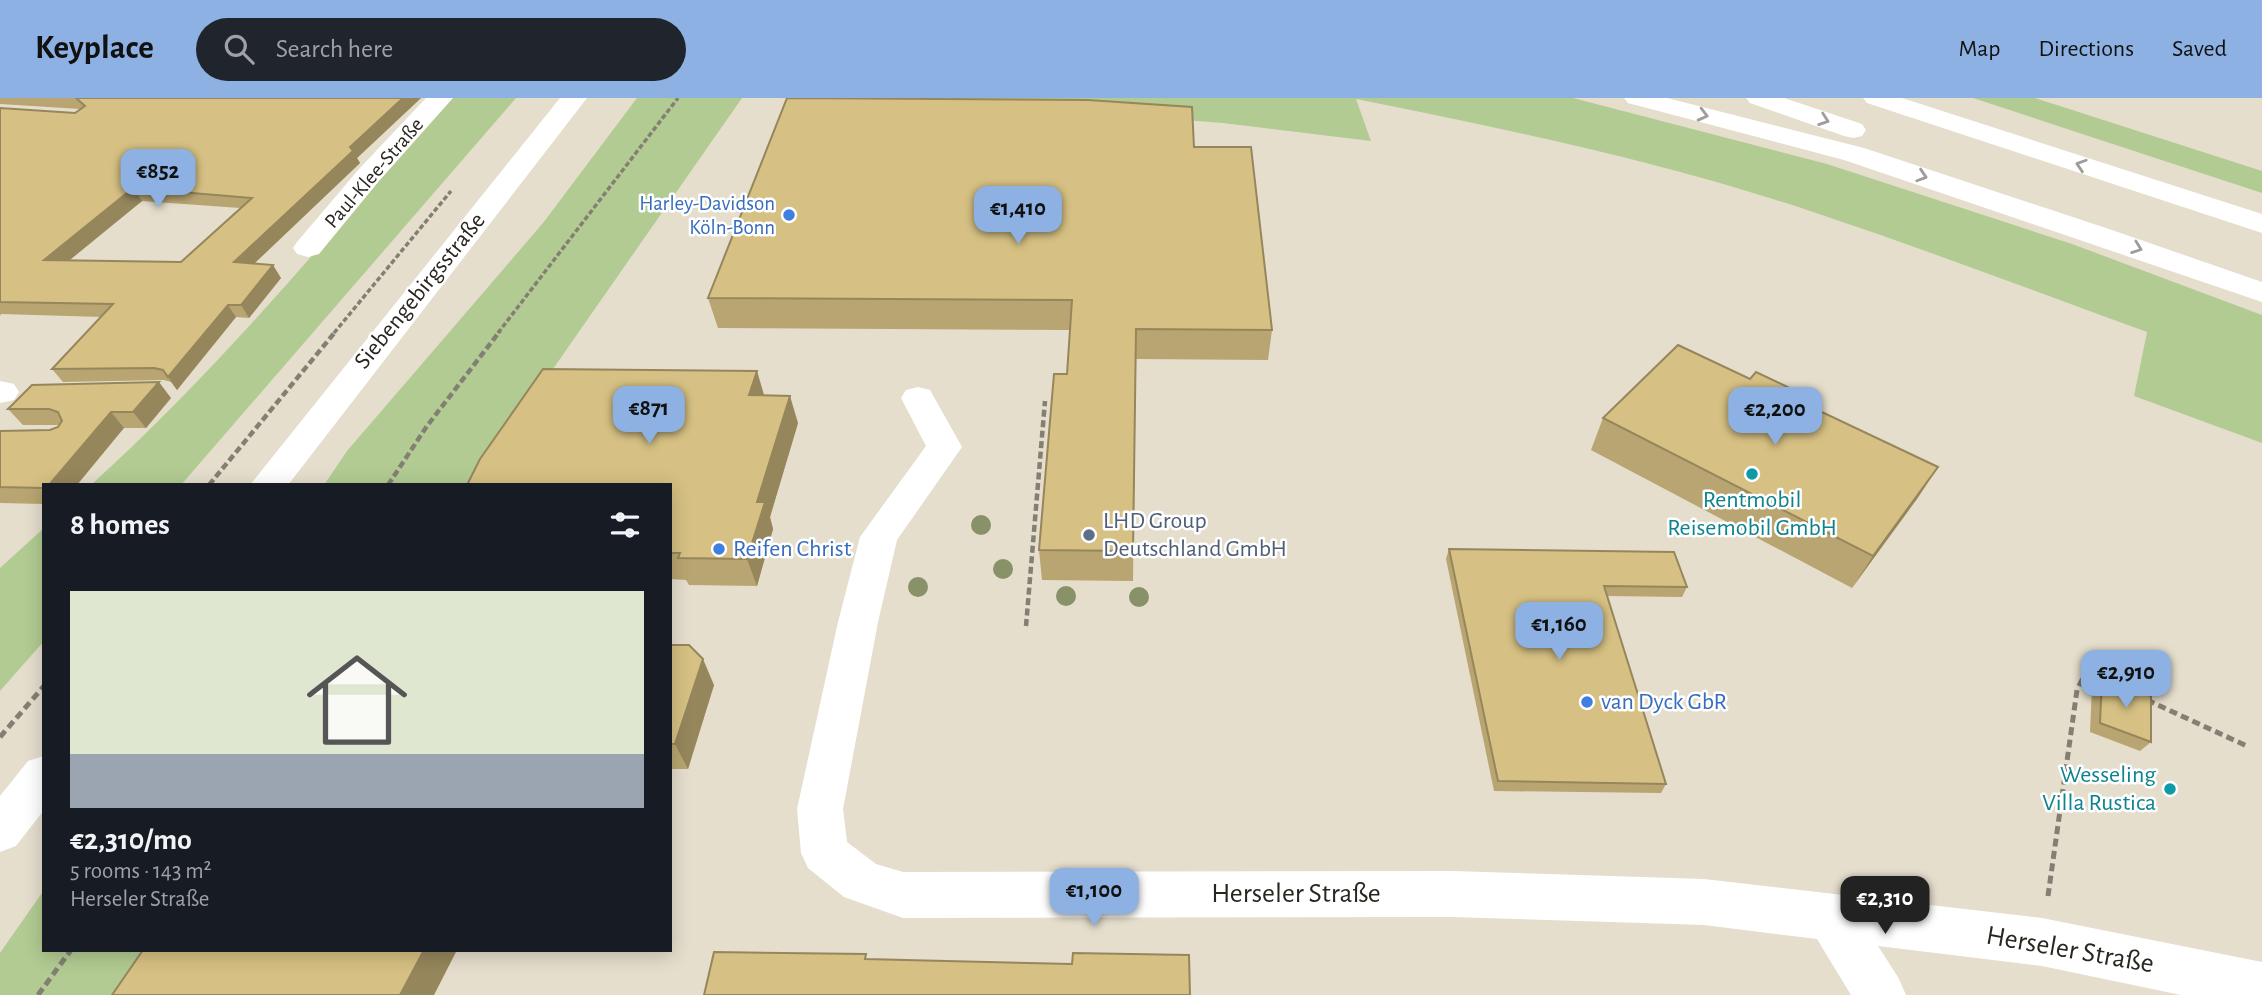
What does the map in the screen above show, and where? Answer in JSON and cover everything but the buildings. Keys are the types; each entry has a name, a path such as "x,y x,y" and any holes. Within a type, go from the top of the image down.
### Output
{"main road":[{"name":"Paul-Klee-Straße","path":"308,248 369,175 440,98"},
{"name":"Siebengebirgsstraße","path":"270,483 574,98"},
{"path":"1637,98 1854,154 2102,236 2262,293"},
{"path":"1759,98 2262,271"},
{"path":"1876,98 2262,224"},
{"path":"1938,98 2262,207"},
{"name":"Herseler Straße","path":"918,398 944,447 879,537 858,622 820,809 825,853 861,881 903,895 1452,894 1704,902 2042,942 2262,987"},
{"path":"0,831 42,778"},
{"path":"1830,915 1880,995"}],"path":[{"path":"389,483 427,426 678,98"},
{"path":"211,483 452,189"},
{"path":"1026,625 1045,401"},
{"path":"1040,476 1050,476"},
{"path":"2042,942 2077,690 2084,676 2115,685"},
{"path":"0,737 42,688"},
{"path":"2139,696 2249,747"},
{"path":"38,995 70,952"}],"green space":[{"path":"447,98 516,98 183,483 93,483 186,393 319,248"},
{"path":"637,98 742,98 473,483 325,483 347,451 543,223"},
{"path":"898,98 1573,98 1827,164 2072,244 2262,315 2262,443 2134,396 2147,332 1813,212 1644,162 1356,99 1371,141 1223,123"},
{"path":"1973,98 2035,98 2262,171 2262,193"},
{"path":"42,530 42,643 0,691 0,568"},
{"path":"42,893 42,952 154,952 124,995 0,995 0,953"}],"place":[{"name":"Harley-Davidson Köln-Bonn","path":"789,215"},
{"name":"Rentmobil Reisemobil GmbH","path":"1752,474"},
{"name":"LHD Group Deutschland GmbH","path":"1089,535"},
{"name":"Reifen Christ","path":"719,549"},
{"name":"van Dyck GbR","path":"1587,702"},
{"name":"Wesseling Villa Rustica","path":"2170,789"}]}
